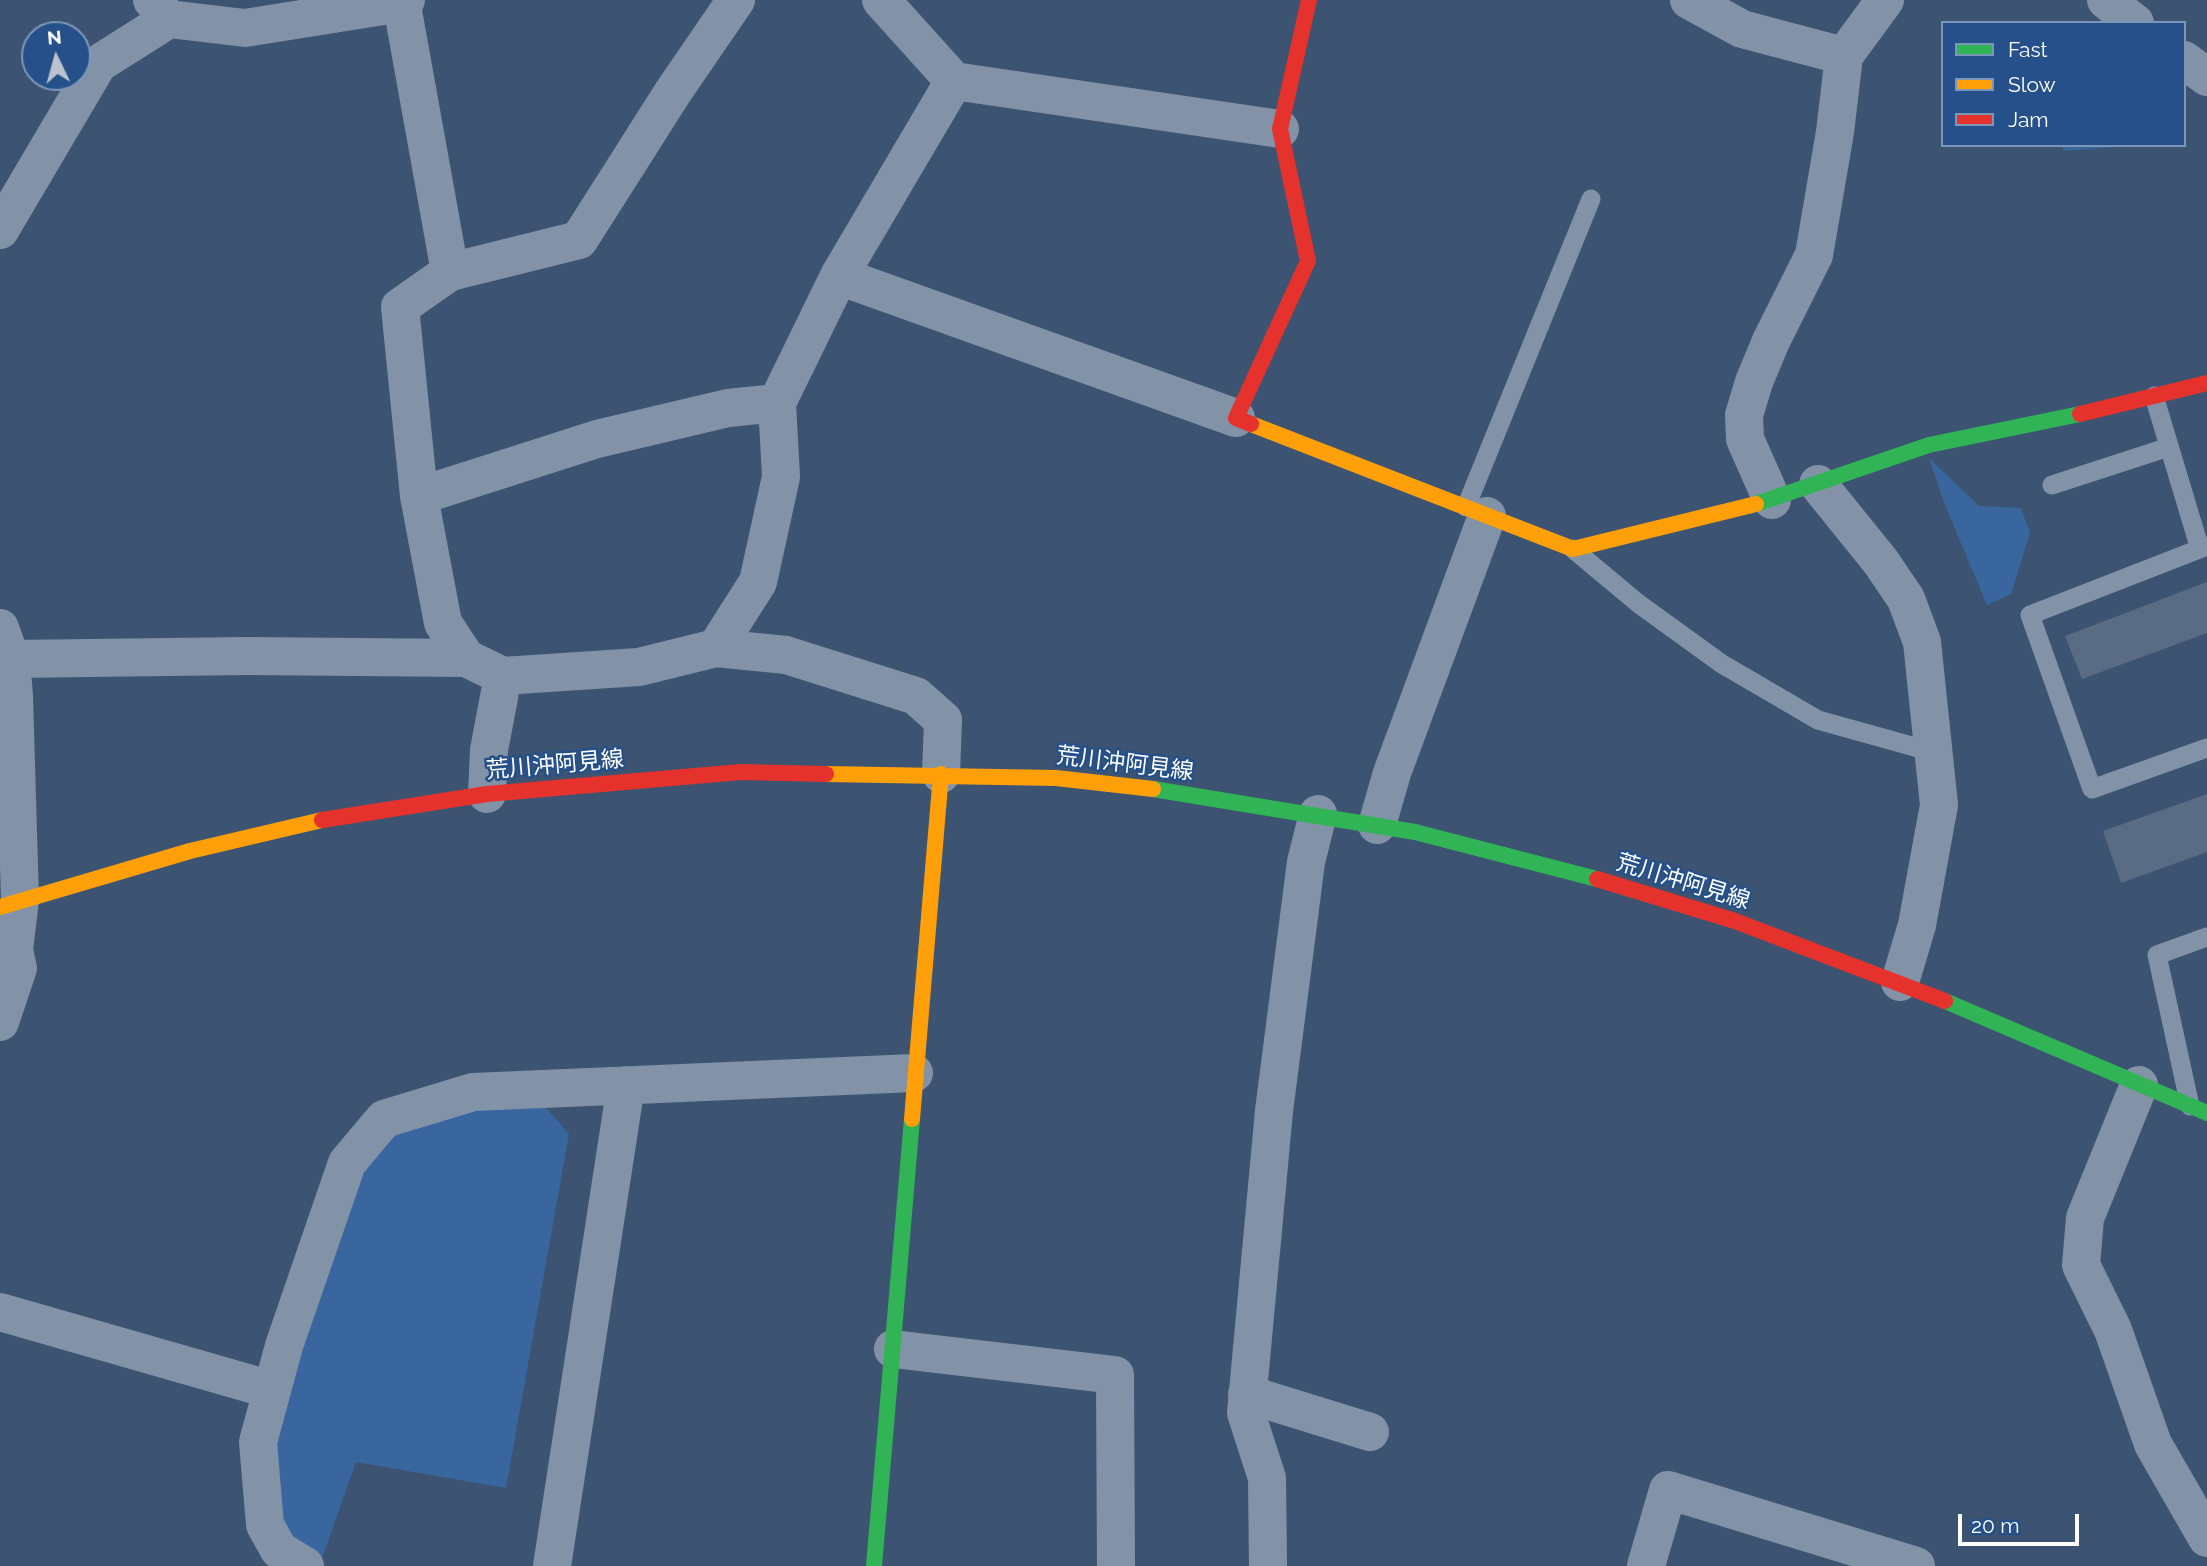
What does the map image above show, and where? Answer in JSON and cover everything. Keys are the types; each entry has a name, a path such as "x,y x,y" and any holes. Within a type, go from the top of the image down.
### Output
{"street":[{"path":"466,658 443,623 419,496 400,307 450,272 579,240 673,92 736,0"},
{"path":"881,0 954,81 1280,130"},
{"path":"1236,418 1308,261 1280,130 1308,0"},
{"path":"1689,0 1742,29 1844,56"},
{"path":"1772,500 1745,439 1744,415 1771,341 1814,255 1835,132 1844,56 1885,0"},
{"path":"2106,0 2132,21"},
{"path":"0,230 98,64 160,10 245,28 403,1 450,272"},
{"path":"2186,61 2207,77"},
{"path":"716,648 758,582 781,477 777,404 839,276 954,81"},
{"path":"839,276 1236,418 1573,549 1772,500 1929,445 2207,383"},
{"path":"419,496 597,439 728,408 777,404"},
{"path":"1818,484 1881,562 1906,599 1922,642 1939,805 1917,925 1900,982"},
{"path":"1377,825 1477,511"},
{"path":"0,1022 18,968 10,903 14,696 4,647 247,656 466,658 503,676 639,667 716,648 786,655 916,696 943,720 941,774 874,1566"},
{"path":"487,794 489,750 503,676"},
{"name":"荒川沖阿見線","path":"10,903 190,851 338,816 487,794 741,772 1056,778 1168,790 1318,814 1415,832 1587,876 1735,921 1900,982 2198,1110"},
{"path":"1268,1566 1267,1478 1246,1413 1247,1394 1274,1111 1306,862 1318,814"},
{"path":"305,1566 279,1550 265,1525 258,1442 284,1346 347,1163 384,1118 472,1092 915,1073"},
{"path":"552,1566 626,1085"},
{"path":"2139,1085 2085,1218 2081,1265 2113,1330 2153,1444 2207,1538"},
{"path":"0,1312 272,1390"},
{"path":"892,1349 1115,1375 1116,1566"},
{"path":"1247,1394 1370,1432"},
{"path":"1646,1566 1668,1490 1916,1566"}],"lane":[{"path":"1477,511 1591,199"},
{"path":"2154,396 2203,548 2030,615 2092,789 2207,748"},
{"path":"2052,485 2169,447"},
{"path":"1573,549 1639,604 1723,664 1818,720 1933,752"},
{"path":"2198,1110 2157,955 2207,937"}],"shaded area":[{"path":"2063,147 2115,147 2063,151"},
{"path":"1929,458 1979,506 2021,508 2030,533 2011,594 1987,605 1945,505"},
{"path":"542,1103 569,1134 506,1488 356,1462 321,1561 292,1543 280,1522 273,1444 361,1165 390,1131 476,1106"}],"building":[{"path":"2207,582 2207,633 2082,679 2065,636"},
{"path":"2207,794 2207,852 2121,883 2103,831"}],"traffic: fast":[{"path":"1756,504 1929,445 2080,414"},
{"path":"1153,789 1415,832 1597,879"},
{"path":"1945,1001 2207,1113"},
{"path":"874,1566 912,1119"}],"traffic: slow":[{"path":"1251,424 1573,549 1756,504"},
{"path":"826,774 1056,778 1153,789"},
{"path":"912,1119 941,774"},
{"path":"0,907 190,851 322,820"}],"traffic: jam":[{"path":"1251,424 1236,418 1308,261 1280,129 1309,0"},
{"path":"2080,414 2207,383"},
{"path":"322,820 487,794 741,772 826,774"},
{"path":"1597,879 1735,921 1945,1001"}]}
